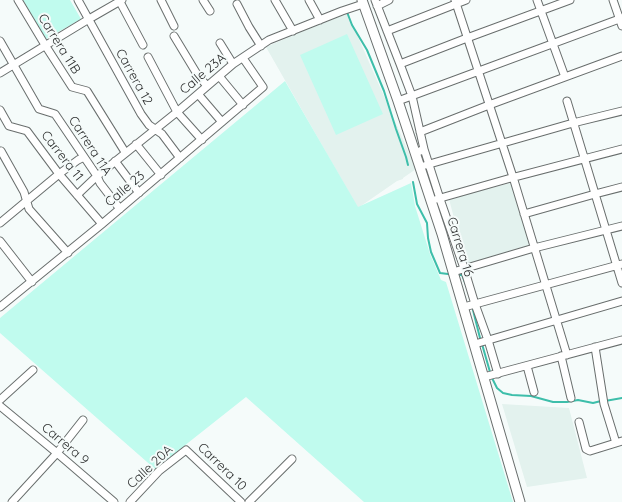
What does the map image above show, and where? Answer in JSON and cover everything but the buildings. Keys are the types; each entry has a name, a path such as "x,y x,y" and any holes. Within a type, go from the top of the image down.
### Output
{"main road":[{"name":"Carrera 16","path":"362,2 398,102 420,151 446,229 453,272 520,502"}],"street":[{"name":"Carrera 11B","path":"18,0 72,87 87,91 125,152"},
{"name":"Carrera 12","path":"78,0 141,114 149,125 162,134 180,158"},
{"path":"0,73 120,0 143,45"},
{"path":"161,0 174,26"},
{"path":"204,0 210,11"},
{"path":"275,0 293,31"},
{"path":"309,0 320,20"},
{"path":"388,0 376,3 412,96 420,132 420,151"},
{"path":"387,31 455,2 466,0"},
{"path":"537,0 564,77"},
{"path":"400,64 570,0"},
{"path":"398,102 553,44 621,21 612,0"},
{"name":"Calle 23A","path":"77,195 96,176 177,112 233,64 269,40 362,2"},
{"path":"455,2 502,143 557,320 571,398"},
{"path":"236,4 260,46"},
{"path":"174,36 197,74 207,86"},
{"name":"Carrera 11A","path":"0,41 39,109 55,114 100,183 120,209"},
{"path":"220,43 233,64"},
{"path":"420,132 622,56"},
{"path":"148,57 177,112 202,140"},
{"name":"Calle 23","path":"0,307 68,253 263,87 243,58"},
{"path":"220,76 243,105"},
{"path":"198,94 222,122"},
{"path":"567,101 606,230 619,265 622,283"},
{"name":"Carrera 11","path":"0,110 9,126 27,131 59,174 102,224"},
{"path":"425,166 573,123 622,111"},
{"path":"136,144 160,175"},
{"path":"435,199 512,177 622,149"},
{"path":"1,151 24,192 29,209 68,253"},
{"path":"1,219 59,174 84,157"},
{"path":"115,161 139,193"},
{"path":"524,214 622,188"},
{"path":"453,272 534,248 622,226"},
{"path":"446,229 464,268 474,304 488,340 498,374"},
{"path":"0,241 32,282"},
{"path":"464,307 619,265"},
{"path":"475,344 622,301"},
{"path":"484,377 622,340"},
{"path":"579,422 587,450 590,451 619,442 604,404 595,347"},
{"path":"527,366 534,392"},
{"path":"0,400 33,370"},
{"name":"Carrera 9","path":"0,406 114,502"},
{"path":"12,502 57,453 83,420"},
{"name":"Calle 20A","path":"130,502 159,471 186,450"},
{"name":"Carrera 10","path":"186,450 241,502"},
{"path":"249,502 292,459"}],"shaded area":[{"path":"347,12 416,169 358,208 266,47"},
{"path":"511,183 530,246 466,264 449,199"},
{"path":"502,404 569,408 587,478 527,487"}],"green space":[{"path":"23,0 70,0 81,19 46,39"},
{"path":"347,34 383,114 336,135 300,55"},
{"path":"285,81 358,207 411,183 415,206 430,254 441,280 446,282 513,502 364,502 246,397 155,469 0,333 0,318"}],"waterway":[{"path":"347,12 352,25 367,50 384,91 408,165"},
{"path":"413,182 417,204 427,223 431,252 440,273 448,274"},
{"path":"460,275 462,275 466,285"},
{"path":"473,310 480,338"},
{"path":"482,344 490,372"},
{"path":"492,378 497,388 503,393 512,395 531,396 553,402 578,400 593,403 601,401"},
{"path":"605,401 622,398"}]}
